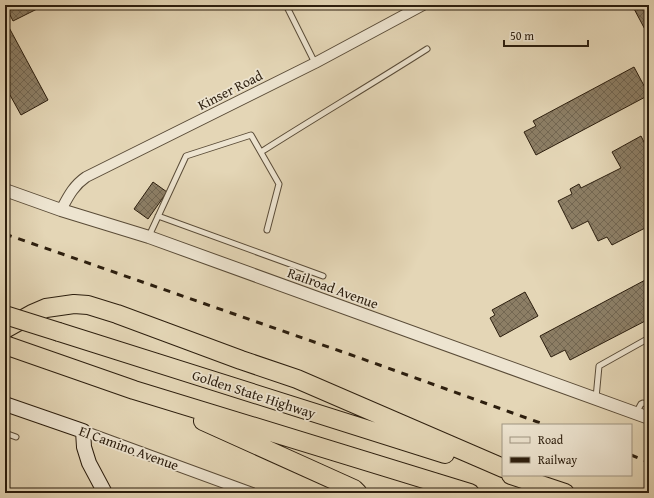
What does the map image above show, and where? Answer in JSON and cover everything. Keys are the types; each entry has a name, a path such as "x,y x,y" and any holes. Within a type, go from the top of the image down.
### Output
{"highway":[{"path":"5,329 46,308 74,304 88,305 117,314 240,360 297,378 502,468"},
{"name":"Golden State Highway","path":"5,315 502,472"},
{"path":"13,348 134,390 470,493"},
{"path":"134,390 358,493"},
{"path":"514,476 565,493"},
{"path":"520,476 538,484"}],"main road":[{"name":"El Camino Avenue","path":"5,404 83,431"},
{"path":"83,431 84,447 89,463 105,493"}],"street":[{"name":"Kinser Road","path":"61,210 76,184 86,177 315,63 423,5"},
{"name":"Railroad Avenue","path":"5,190 61,210 149,237 649,418"},
{"name":"El Camino Avenue","path":"83,431 252,493"}],"lane":[{"path":"286,5 315,63"},
{"path":"261,152 427,49"},
{"path":"149,237 186,156 251,135 279,184 267,230"},
{"path":"158,216 323,276"},
{"path":"596,399 599,366 649,338"},
{"path":"636,413 640,404 643,403 649,405"},
{"path":"5,433 16,437"},
{"path":"5,487 8,493"}],"building":[{"path":"5,5 45,5 13,21"},
{"path":"632,5 649,5 649,37"},
{"path":"5,20 48,100 21,115 5,86"},
{"path":"634,67 649,95 536,155 524,132 536,126 533,121"},
{"path":"641,136 645,144 649,142 649,226 612,245 607,237 598,241 588,221 572,229 558,201 572,194 570,189 579,184 581,188 621,168 612,152"},
{"path":"153,182 167,192 148,219 134,209"},
{"path":"649,278 649,319 570,360 565,350 551,357 540,336"},
{"path":"525,292 538,316 500,337 490,318 495,315 492,310"}],"railway":[{"path":"5,234 360,358 543,424"},
{"path":"632,455 649,462"}]}
